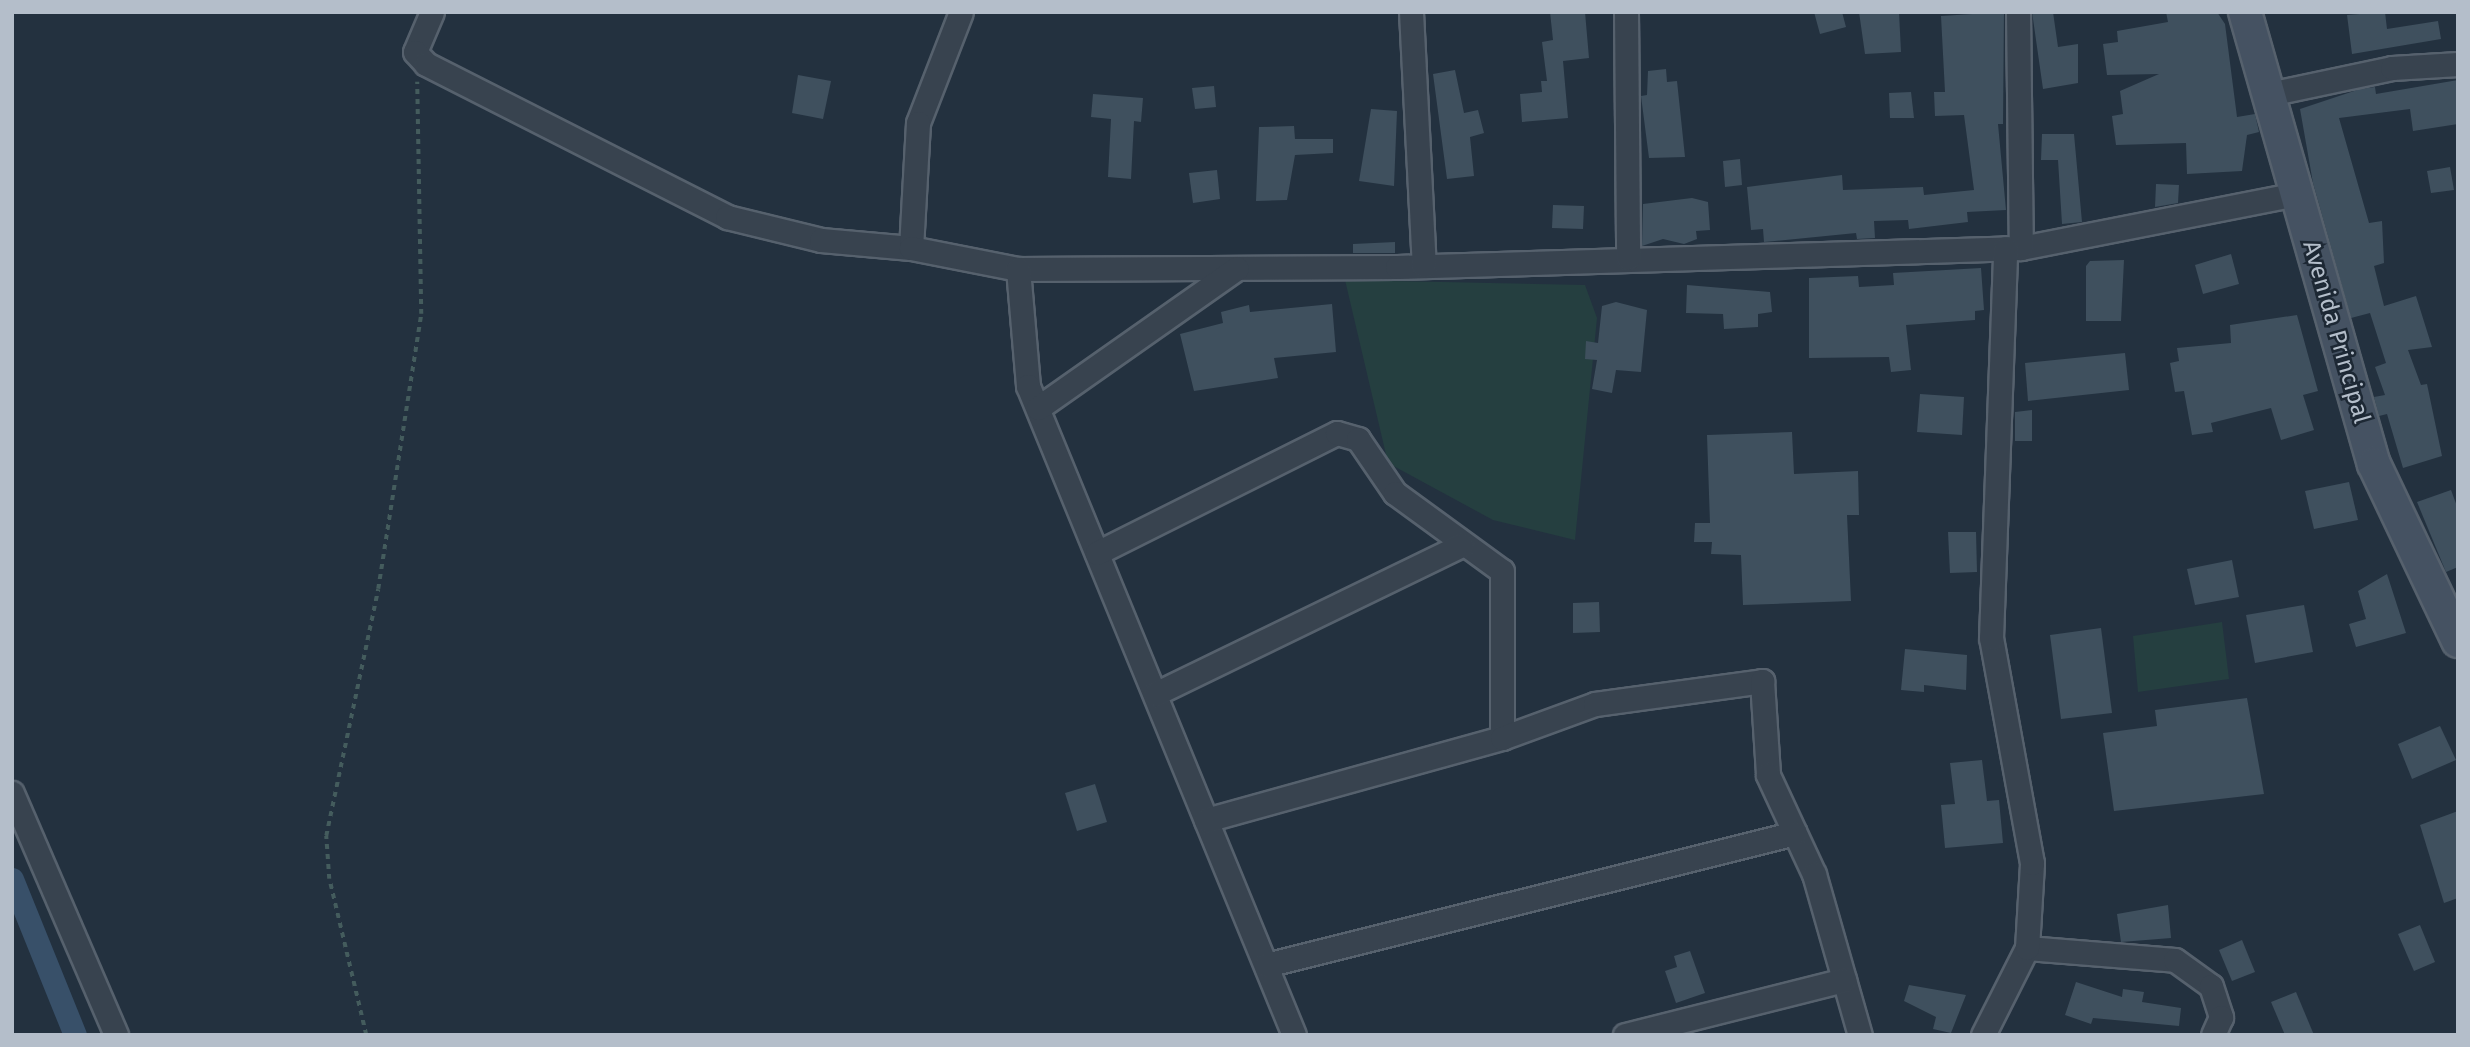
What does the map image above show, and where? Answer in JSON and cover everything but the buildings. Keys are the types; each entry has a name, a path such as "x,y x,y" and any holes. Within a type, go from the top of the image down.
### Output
{"main road":[{"name":"Avenida Principal","path":"2245,12 2374,464 2458,641"}],"street":[{"path":"432,12 415,52 426,64 727,217 821,240 911,248 1018,269 1424,266 2013,248 2297,194"},
{"path":"911,248 918,123 961,12"},
{"path":"1411,12 1424,266"},
{"path":"1626,12 1628,258"},
{"path":"1983,1035 2027,948 2032,863 1991,638 2013,248 2018,12"},
{"path":"2269,94 2392,68 2458,64"},
{"path":"1038,408 1237,268"},
{"path":"1018,269 1028,386 1294,1035"},
{"path":"1097,553 1337,433 1358,439 1395,493 1502,571 1502,738"},
{"path":"1155,694 1462,544"},
{"path":"1206,820 1502,738 1595,704 1762,681 1768,775 1814,874 1860,1035"},
{"path":"12,793 116,1035"},
{"path":"1266,965 1795,833"},
{"path":"2027,948 2175,960 2211,986 2221,1017 2213,1035"},
{"path":"1625,1035 1844,980"}],"path":[{"path":"366,1035 329,878 326,836 377,589 421,314 415,52"}],"green space":[{"path":"1345,280 1585,285 1597,318 1575,540 1493,520 1388,463"},
{"path":"2222,622 2229,679 2138,692 2133,636"}],"waterway":[{"path":"12,879 75,1035"}]}
